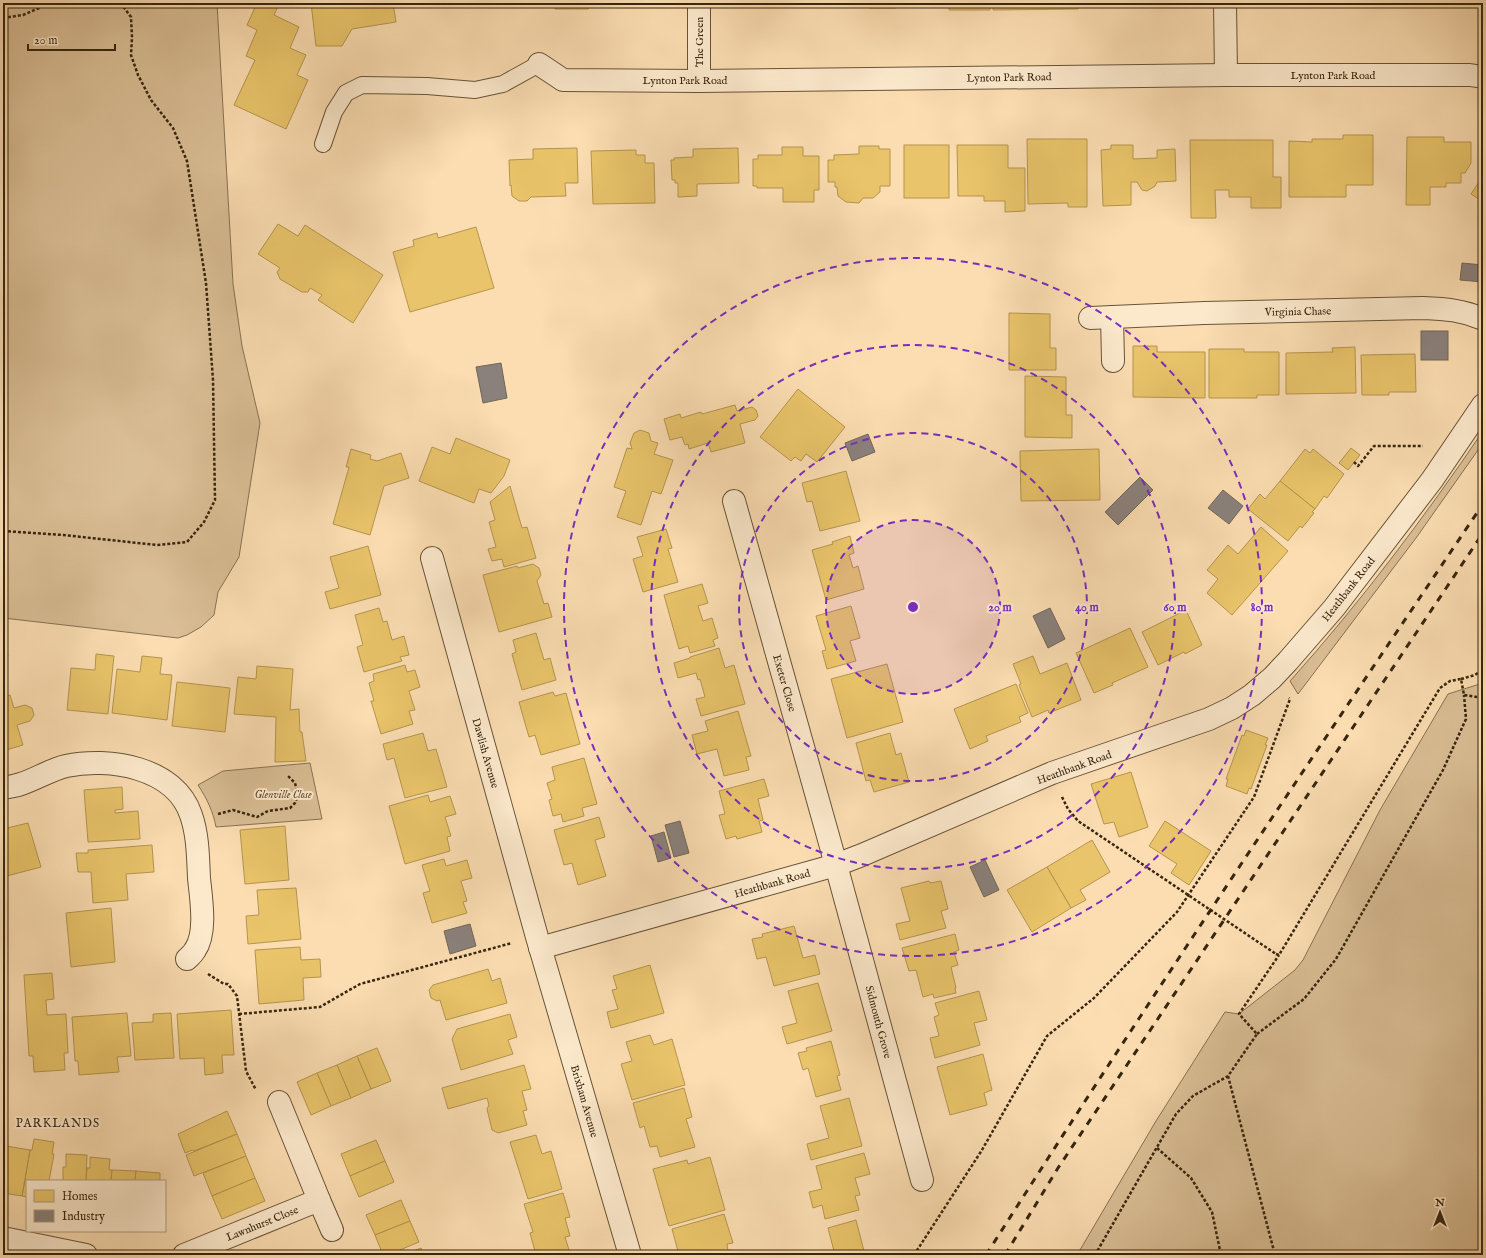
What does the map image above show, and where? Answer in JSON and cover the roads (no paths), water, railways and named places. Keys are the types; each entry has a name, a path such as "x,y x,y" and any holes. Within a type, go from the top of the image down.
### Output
{"street":[{"name":"The Green","path":"698,3 699,81"},
{"path":"1225,3 1226,75"},
{"name":"Lynton Park Road","path":"539,64 563,80 699,81 1226,75 1462,75 1483,78"},
{"name":"Virginia Chase","path":"1090,318 1204,313 1423,308 1449,309 1470,313 1483,319"},
{"path":"1112,317 1113,360"},
{"name":"Heathbank Road","path":"539,942 836,865 1052,774 1209,719 1232,708 1252,695 1272,678 1334,608 1432,480 1483,405"},
{"name":"Exeter Close","path":"734,501 836,865"},
{"name":"Dawlish Avenue","path":"432,558 539,942"},
{"path":"3,788 22,784 46,772 65,766 88,763 132,766 154,775 172,786 183,800 191,814 198,844 202,918 201,934 196,950 187,959"},
{"name":"Sidmouth Grove","path":"836,865 922,1180"},
{"name":"Brixham Avenue","path":"539,942 630,1255"},
{"path":"279,1102 332,1230"},
{"name":"Lawnhurst Close","path":"184,1255 319,1200"},
{"path":"3,1238 86,1255"}],"lane":[{"path":"323,144 334,112 346,93 362,85 428,86 475,90 503,84 539,64"}],"railway":[{"path":"986,1255 1294,784 1483,504"},
{"path":"1005,1255 1058,1168 1483,533"}],"district":[{"name":"PARKLANDS","path":"58,1123"}],"park label":[{"name":"Glenville Close","path":"283,794"}]}
